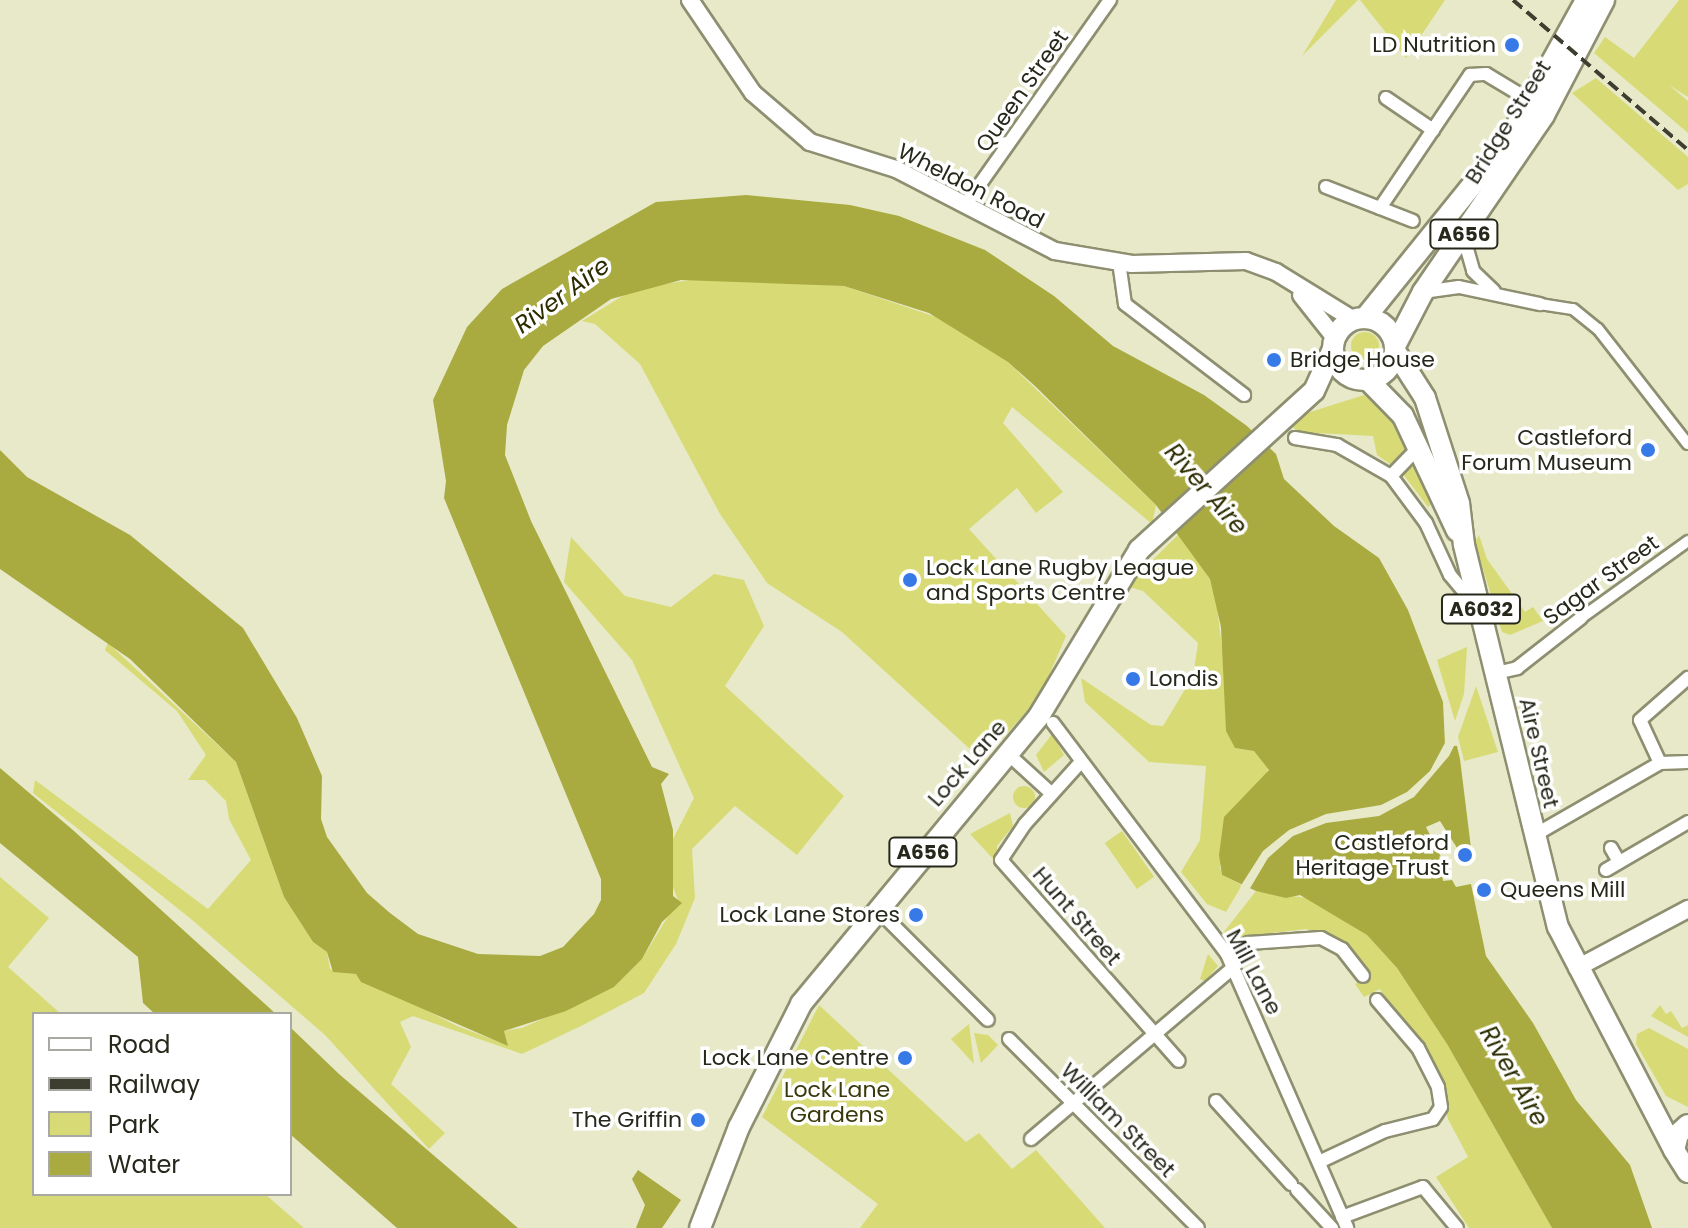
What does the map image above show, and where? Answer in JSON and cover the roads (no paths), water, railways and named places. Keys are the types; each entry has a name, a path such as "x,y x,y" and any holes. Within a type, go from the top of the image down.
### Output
{"main road":[{"name":"Bridge Street","path":"1359,319 1508,141 1586,0"},
{"name":"Bridge Street","path":"1395,348 1423,292 1538,124 1604,0"},
{"name":"A656","path":"1314,391 1334,343 1359,319"},
{"path":"1359,319 1387,328 1395,348"},
{"path":"1334,343 1339,368 1362,380"},
{"name":"A656","path":"1314,391 1385,372 1395,348"},
{"name":"Aire Street","path":"1395,348 1425,398 1481,611 1533,836 1558,927 1577,968"},
{"name":"Aire Street","path":"1362,380 1397,408 1453,511"},
{"name":"Lock Lane","path":"700,1228 775,1050 801,1004 876,908 1045,708 1139,550 1314,391"},
{"name":"A6032","path":"1577,968 1688,1172"},
{"path":"1654,1114 1688,1124 1678,1134 1674,1150"}],"street":[{"name":"Wheldon Road","path":"690,0 753,93 783,122 810,142 896,169 966,204 1031,243 1119,262 1246,261 1276,272 1295,287 1359,319"},
{"name":"Queen Street","path":"966,204 1110,0"},
{"path":"1380,208 1470,75 1486,74 1532,102 1540,109 1538,124"},
{"path":"1532,102 1544,104 1556,94"},
{"path":"1386,98 1433,130"},
{"path":"1326,187 1413,221"},
{"path":"1463,235 1473,271 1499,295"},
{"path":"1119,262 1120,296 1133,313 1244,395"},
{"name":"Wheldon Road","path":"1295,287 1334,343"},
{"path":"1423,292 1459,287 1573,309 1598,329 1688,444"},
{"path":"1295,438 1337,445 1391,476 1426,523 1450,575 1481,611"},
{"path":"1391,476 1418,448"},
{"path":"1426,523 1453,511"},
{"name":"Sagar Street","path":"1496,673 1517,668 1688,541"},
{"path":"1660,763 1640,720 1688,678"},
{"name":"Mill Lane","path":"1053,723 1079,764 1088,767 1227,954 1345,1223"},
{"path":"1007,753 1051,793"},
{"path":"1533,836 1660,763 1688,762"},
{"name":"Hunt Street","path":"1079,764 1051,793 1001,860 1179,1061"},
{"path":"1606,870 1688,822"},
{"path":"1611,848 1619,862"},
{"path":"876,908 988,1020"},
{"path":"1577,968 1688,909"},
{"path":"1227,954 1249,943 1321,938 1342,949 1363,976"},
{"path":"1031,1139 1234,967"},
{"path":"1319,1162 1385,1131 1433,1119 1441,1107 1438,1087 1418,1048 1377,1000"},
{"name":"William Street","path":"1009,1039 1198,1228"},
{"path":"1216,1101 1332,1228"},
{"path":"1345,1223 1423,1187 1457,1228"}],"water":[{"name":"River Aire","path":"746,195 850,205 899,216 985,250 1054,296 1113,346 1204,395 1247,426 1276,454 1284,479 1334,526 1379,558 1408,610 1443,702 1445,745 1457,746 1460,759 1471,848 1459,851 1440,821 1426,827 1442,859 1439,865 1448,873 1442,874 1443,881 1452,880 1456,887 1471,884 1486,956 1533,1023 1576,1100 1630,1165 1652,1228 1552,1228 1447,1044 1397,968 1367,935 1300,895 1286,898 1256,891 1222,875 1219,855 1224,817 1269,770 1254,751 1235,748 1226,731 1221,627 1210,579 1156,505 1035,386 1008,362 929,313 844,286 681,280 611,299 543,346 524,370 507,425 505,455 531,521 652,767 669,774 661,784 673,830 673,896 682,903 662,922 642,959 614,987 566,1011 504,1031 508,1046 361,982 356,974 333,972 327,952 313,942 284,897 236,762 130,659 0,569 0,450 27,477 130,535 243,628 297,718 322,776 321,819 327,837 367,893 418,934 478,954 540,956 563,947 594,914 601,900 601,879 444,498 446,481 433,400 467,327 502,289 656,202"},
{"path":"0,768 274,1012 153,1012 143,1003 138,957 0,843"},
{"path":"292,1029 339,1074 518,1228 397,1228 292,1136"},
{"path":"638,1170 681,1200 662,1228 636,1228 645,1205 632,1179"}],"railway":[{"path":"1513,0 1688,150"}],"place":[{"name":"LD Nutrition","path":"1512,45"},
{"name":"Bridge House","path":"1274,360"},
{"name":"Castleford Forum Museum","path":"1648,450"},
{"name":"Lock Lane Rugby League and Sports Centre","path":"910,580"},
{"name":"Londis","path":"1133,679"},
{"name":"Castleford Heritage Trust","path":"1465,855"},
{"name":"Queens Mill","path":"1484,890"},
{"name":"Lock Lane Stores","path":"916,915"},
{"name":"Lock Lane Centre","path":"905,1058"},
{"name":"The Griffin","path":"698,1120"}],"park label":[{"name":"Lock Lane Gardens","path":"837,1102"}]}
